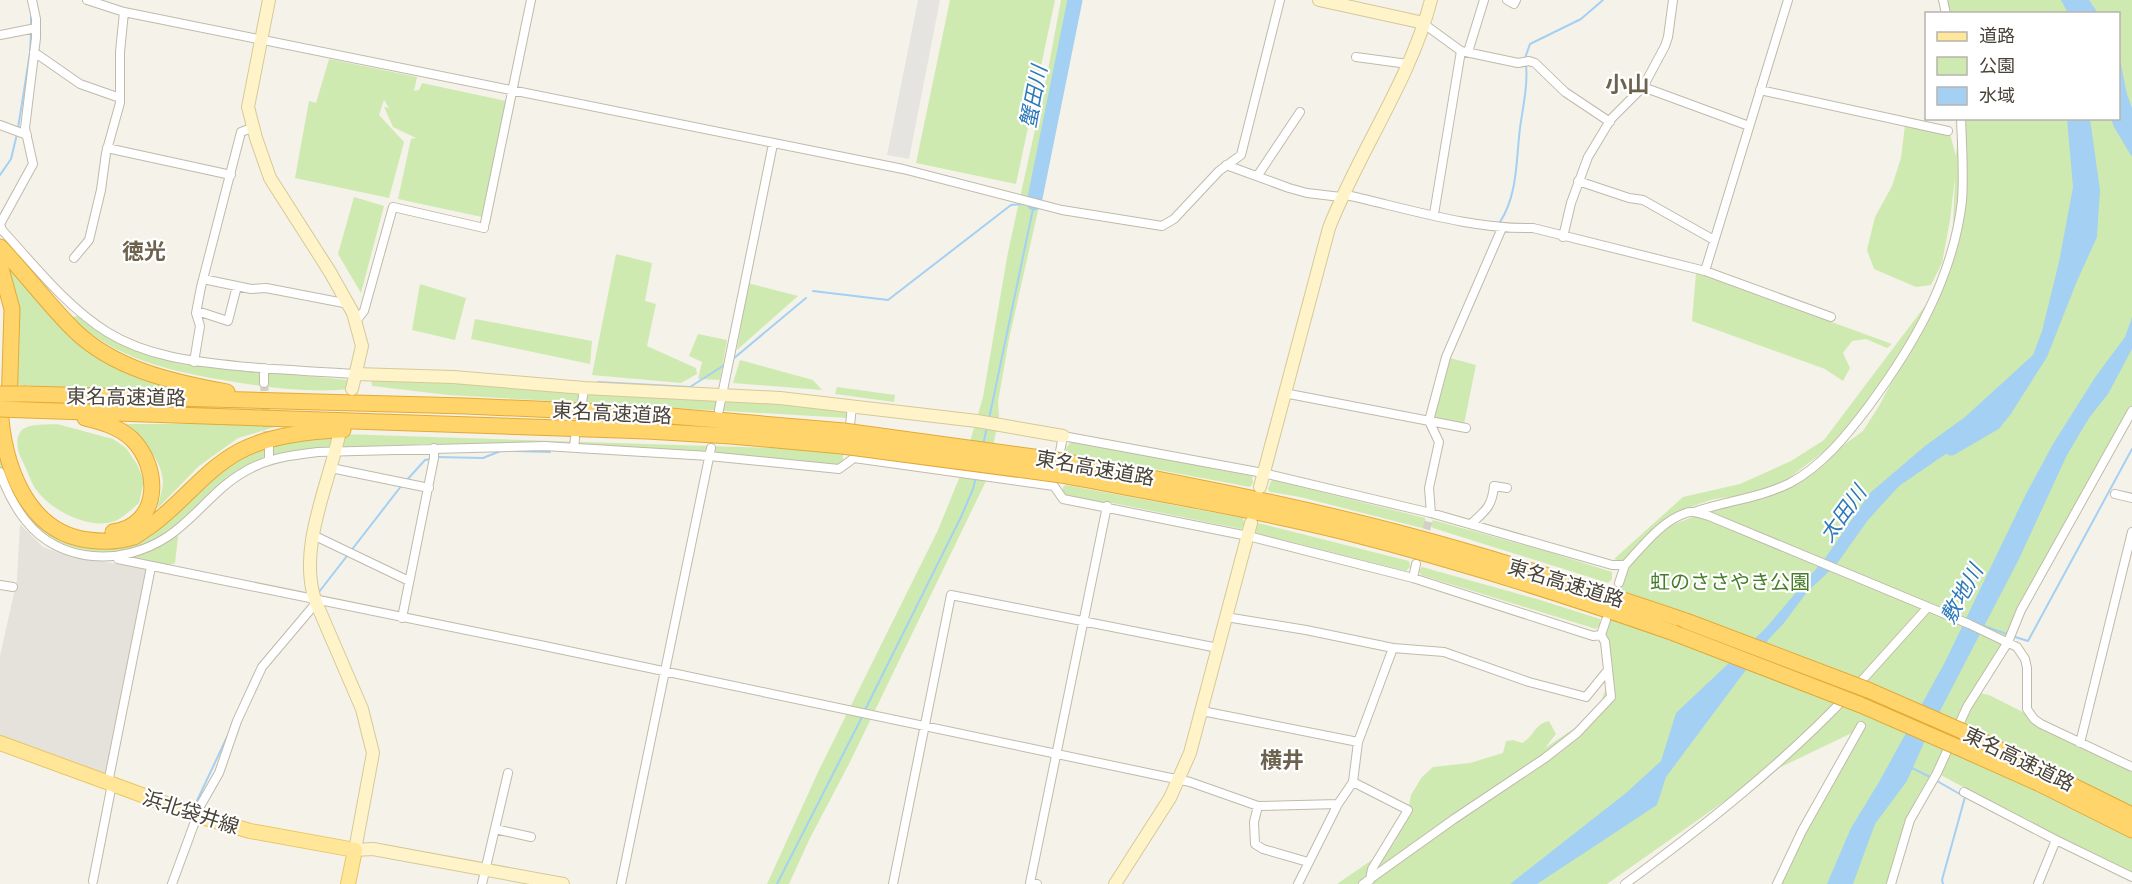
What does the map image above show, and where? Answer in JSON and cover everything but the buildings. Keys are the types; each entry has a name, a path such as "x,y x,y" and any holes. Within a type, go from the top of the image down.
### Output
{"highway":[{"path":"0,247 74,330 96,348 123,363 175,381 286,401"},
{"path":"0,265 12,309 9,426 17,460 30,490 45,510 68,526 101,533 130,527 148,507 152,496 151,471 144,456 133,440 118,429 98,421 53,411"},
{"name":"東名高速道路","path":"0,394 466,406 647,414 843,438 1059,474 1229,506 1346,532 1581,600 1674,633 1819,688 1955,746 2038,783 2132,830"},
{"path":"0,408 1,425 12,468 22,494 39,516 66,534 101,542 118,541 135,536 162,518 218,464 243,449 278,438 325,430 529,427"},
{"name":"東名高速道路","path":"0,408 731,436 843,438"},
{"name":"東名高速道路","path":"1059,474 1232,494 1407,535 1583,587 1686,621 1868,690 1962,731 2132,815"}],"main road":[{"name":"浜北袋井線","path":"0,743 196,815 250,831 355,850"},
{"path":"348,884 355,850"}],"street":[{"path":"32,0 36,28 25,118 33,164 0,224 2,230 69,302 101,328 130,344 159,355 194,362 264,368 453,377 584,388 780,398 977,421 1263,473 1431,513 1612,565 1625,565"},
{"path":"87,0 124,12 260,41 903,170 1062,210 1162,226 1173,219 1226,165 1241,155 1280,0"},
{"path":"269,0 248,106 270,178 349,304 356,321 362,346 352,389"},
{"path":"356,321 364,311 393,207 484,225 531,0"},
{"path":"1319,0 1424,23 1464,51 1518,63 1529,61 1535,63 1565,92 1610,122"},
{"path":"1260,487 1320,258 1342,195 1408,64 1431,0"},
{"path":"1434,214 1464,51 1484,0"},
{"path":"1507,0 1514,4 1516,0"},
{"path":"1563,237 1578,181 1588,157 1610,122 1643,87 1668,37 1673,0"},
{"path":"1705,271 1788,0"},
{"path":"74,258 88,240 101,190 107,148 120,103 120,52 124,12"},
{"path":"0,35 36,28"},
{"path":"34,52 80,84 120,98"},
{"path":"1356,57 1408,64"},
{"path":"1643,87 1749,126"},
{"path":"1760,90 1948,131"},
{"path":"1258,175 1300,112"},
{"path":"1619,583 1625,565 1659,530 1686,513 1770,492 1792,482 1814,466 1855,424 1898,365 1935,299 1953,246 1961,202 1963,171 1961,120"},
{"path":"0,125 27,135"},
{"path":"194,362 200,326 196,311 203,279 242,132 254,127"},
{"path":"719,410 773,144"},
{"path":"107,148 231,176"},
{"path":"1226,165 1307,192 1342,195 1502,228 1533,228 1705,271 1831,317"},
{"path":"1578,181 1642,200 1714,240"},
{"path":"1431,513 1429,488 1439,442 1429,421 1446,357 1502,228"},
{"path":"203,279 349,304"},
{"path":"196,311 228,321 237,286"},
{"path":"264,368 264,383"},
{"path":"582,403 584,388"},
{"path":"1284,393 1466,428"},
{"path":"847,463 852,406"},
{"path":"1891,884 1910,820 1937,773 1968,707 2008,642 2021,610 2132,411"},
{"path":"339,435 309,564 315,602 362,709 373,753 355,850 373,849 563,884"},
{"path":"1063,436 1059,474 1063,499 1248,536 1413,578 1593,636 1601,635"},
{"path":"109,557 134,554 165,539 179,529 230,481 269,460 318,452 544,446 574,443 710,452 839,468 854,458 982,475 1059,474"},
{"path":"268,447 269,460"},
{"path":"402,618 435,458 434,448"},
{"path":"621,884 710,452"},
{"path":"332,468 429,488"},
{"path":"0,472 15,506 27,523 61,548 76,553 109,557 315,602 1057,753 1180,780 1258,806 1338,804"},
{"path":"1471,524 1489,508 1493,500 1494,486 1507,489"},
{"path":"2115,494 2132,498"},
{"path":"1037,884 1030,883 1107,506"},
{"path":"1693,512 1709,516 1928,607 2017,647 2025,658 2027,709 2034,719 2132,767"},
{"path":"1115,884 1180,780 1202,711 1251,523"},
{"path":"2080,743 2132,532"},
{"path":"314,535 410,581"},
{"path":"1413,578 1416,564"},
{"path":"93,881 152,567"},
{"path":"0,585 13,587"},
{"path":"893,884 951,595 1218,648"},
{"path":"172,884 196,815 219,773 237,721 262,667 315,602"},
{"path":"1625,884 1734,799 1824,719 1875,667 1928,607"},
{"path":"1226,617 1306,630 1393,648 1443,652 1529,682 1586,697 1608,670"},
{"path":"1367,882 1454,819 1545,758 1577,733 1611,697 1605,642 1601,635 1606,620"},
{"path":"1298,884 1338,804 1353,782 1359,742 1393,648"},
{"path":"1202,711 1359,742"},
{"path":"1777,884 1802,831 1861,726"},
{"path":"482,884 508,773"},
{"path":"1353,782 1408,810 1372,869 1367,882"},
{"path":"1964,792 2132,877"},
{"path":"1258,806 1254,822 1255,844 1263,849 1308,862"},
{"path":"495,830 531,837"},
{"path":"2038,884 2056,840"}],"shaded area":[{"path":"918,0 940,0 909,159 887,155"},
{"path":"20,524 43,547 73,558 146,569 105,774 0,737 0,656 17,580"}],"green space":[{"path":"950,0 1055,0 1016,184 916,163"},
{"path":"1061,0 1080,0 1042,193 1009,339 998,402 999,417 986,481 789,884 767,884 819,770 938,530 960,476 983,397 1008,252"},
{"name":"虹のささやき公園","path":"1941,0 2132,0 2132,410 1979,693 1989,695 2132,767 2132,877 1937,773 1965,715 1915,801 1891,884 1780,884 1802,831 1858,730 1756,779 1607,884 1337,884 1398,839 1387,846 1406,822 1411,795 1422,777 1433,767 1470,763 1503,753 1506,741 1513,740 1522,743 1540,725 1549,721 1556,734 1545,748 1597,713 1609,680 1601,635 1624,569 1659,530 1747,496 1710,500 1680,512 1651,533 1627,563 1614,559 1683,497 1740,484 1791,461 1824,440 1931,298 1909,347 1841,439 1786,480 1805,473 1863,431 1879,406 1951,270 1955,177 1942,263 1931,285 1916,287 1874,269 1867,250 1875,217 1892,186 1901,158 1905,125 1950,134 1956,156 1959,120 2120,120 2120,12 1944,12"},
{"path":"329,59 417,77 414,91 419,90 422,83 506,101 482,217 398,199 411,139 416,138 393,127 384,107 389,108 384,100 379,115 404,142 389,198 295,178 309,101 316,103"},
{"path":"354,197 384,206 361,293 338,254"},
{"path":"616,254 652,263 645,301 656,304 647,346 696,368 697,374 681,383 592,375"},
{"path":"6,261 89,351 189,393 17,385 18,299"},
{"path":"1696,273 1892,344 1887,348 1866,339 1852,341 1843,353 1850,368 1843,381 1825,369 1692,321"},
{"path":"748,283 798,296 737,350"},
{"path":"420,284 466,298 455,340 412,330"},
{"path":"78,316 116,342 180,364 349,380 352,389 275,388 166,368 125,353 106,343 72,317"},
{"path":"475,319 592,341 590,364 471,339"},
{"path":"698,334 727,340 720,380 698,379 702,362 689,356"},
{"path":"1450,358 1476,365 1464,424 1434,417"},
{"path":"740,360 813,380 822,390 733,383"},
{"path":"371,378 852,406 848,418 448,395 372,386"},
{"path":"837,387 895,395 894,402 835,394"},
{"path":"57,424 113,439 126,448 137,464 144,481 139,503 112,522 91,523 69,516 41,496 33,485 20,455 18,438 24,428"},
{"path":"117,424 285,424 238,438 199,466 157,509 163,481 158,462 147,447"},
{"path":"338,430 336,452 304,449 265,456 223,486 179,529 175,563 159,568 92,557 47,539 22,515 0,473 0,444 47,528 129,540 259,444"},
{"path":"341,434 832,450 843,455 843,460 839,469 652,453 527,446 464,444 339,448"},
{"path":"1071,441 1252,476 1253,483 1250,487 1063,452"},
{"path":"1273,480 1425,518 1426,524 1422,528 1300,497 1270,492 1268,489"},
{"path":"1066,485 1243,518 1245,524 1241,529 1118,504 1065,497 1062,492"},
{"path":"1433,520 1612,572 1612,579 1608,583 1433,528 1430,524"},
{"path":"1258,523 1409,561 1410,567 1406,571 1284,540 1255,535 1253,532"},
{"path":"1422,567 1600,619 1600,625 1596,629 1421,575 1419,571"}],"water":[{"path":"2061,0 2089,0 2097,12 2067,12"},
{"path":"2120,60 2132,108 2132,157 2111,120 2120,120"},
{"path":"2067,120 2090,120 2100,190 2097,237 2047,357 2012,412 1969,438 1899,486 1868,520 1836,565 1807,592 1769,639 1666,777 1657,805 1537,884 1510,884 1626,793 1661,761 1676,713 1765,629 1826,557 1870,493 1925,446 1965,417 2033,355 2042,331 2059,262 2073,187"},
{"path":"2132,317 2132,349 2108,394 2089,418 2067,455 2019,559 1926,738 1907,781 1875,824 1853,884 1827,884 1851,828 1945,662 2026,494 2053,444 2096,376 2125,337"}],"waterway":[{"name":"蟹田川","path":"1034,203 1075,0"},
{"path":"1525,58 1530,44 1581,19 1603,0"},
{"path":"31,15 31,27"},
{"path":"18,128 31,33"},
{"path":"1500,222 1510,200 1515,176 1526,88 1526,64"},
{"path":"0,175 11,159 17,134"},
{"path":"813,291 888,300 1011,205 1024,204"},
{"path":"989,419 1034,204"},
{"path":"733,359 806,298"},
{"path":"598,382 690,387 726,364"},
{"name":"太田川","path":"1951,448 1994,423 2006,408"},
{"path":"983,445 987,427"},
{"path":"2012,636 2028,641 2132,449"},
{"path":"435,457 483,458 503,450"},
{"path":"515,451 550,452"},
{"path":"406,481 425,460 430,459"},
{"path":"865,710 961,517 976,477"},
{"path":"319,592 402,485"},
{"path":"1981,625 2007,634"},
{"path":"777,884 863,715"},
{"path":"195,805 227,737"},
{"path":"1910,767 1932,778"},
{"path":"1937,781 1965,797 1942,880 1943,884"}],"tunnel":[{"path":"264,383 268,444"},
{"path":"1423,541 1431,513"}],"district":[{"name":"小山","path":"1627,84"},
{"name":"徳光","path":"144,251"},
{"name":"横井","path":"1282,760"}],"water label":[{"name":"敷地川","path":"1962,594"}]}
